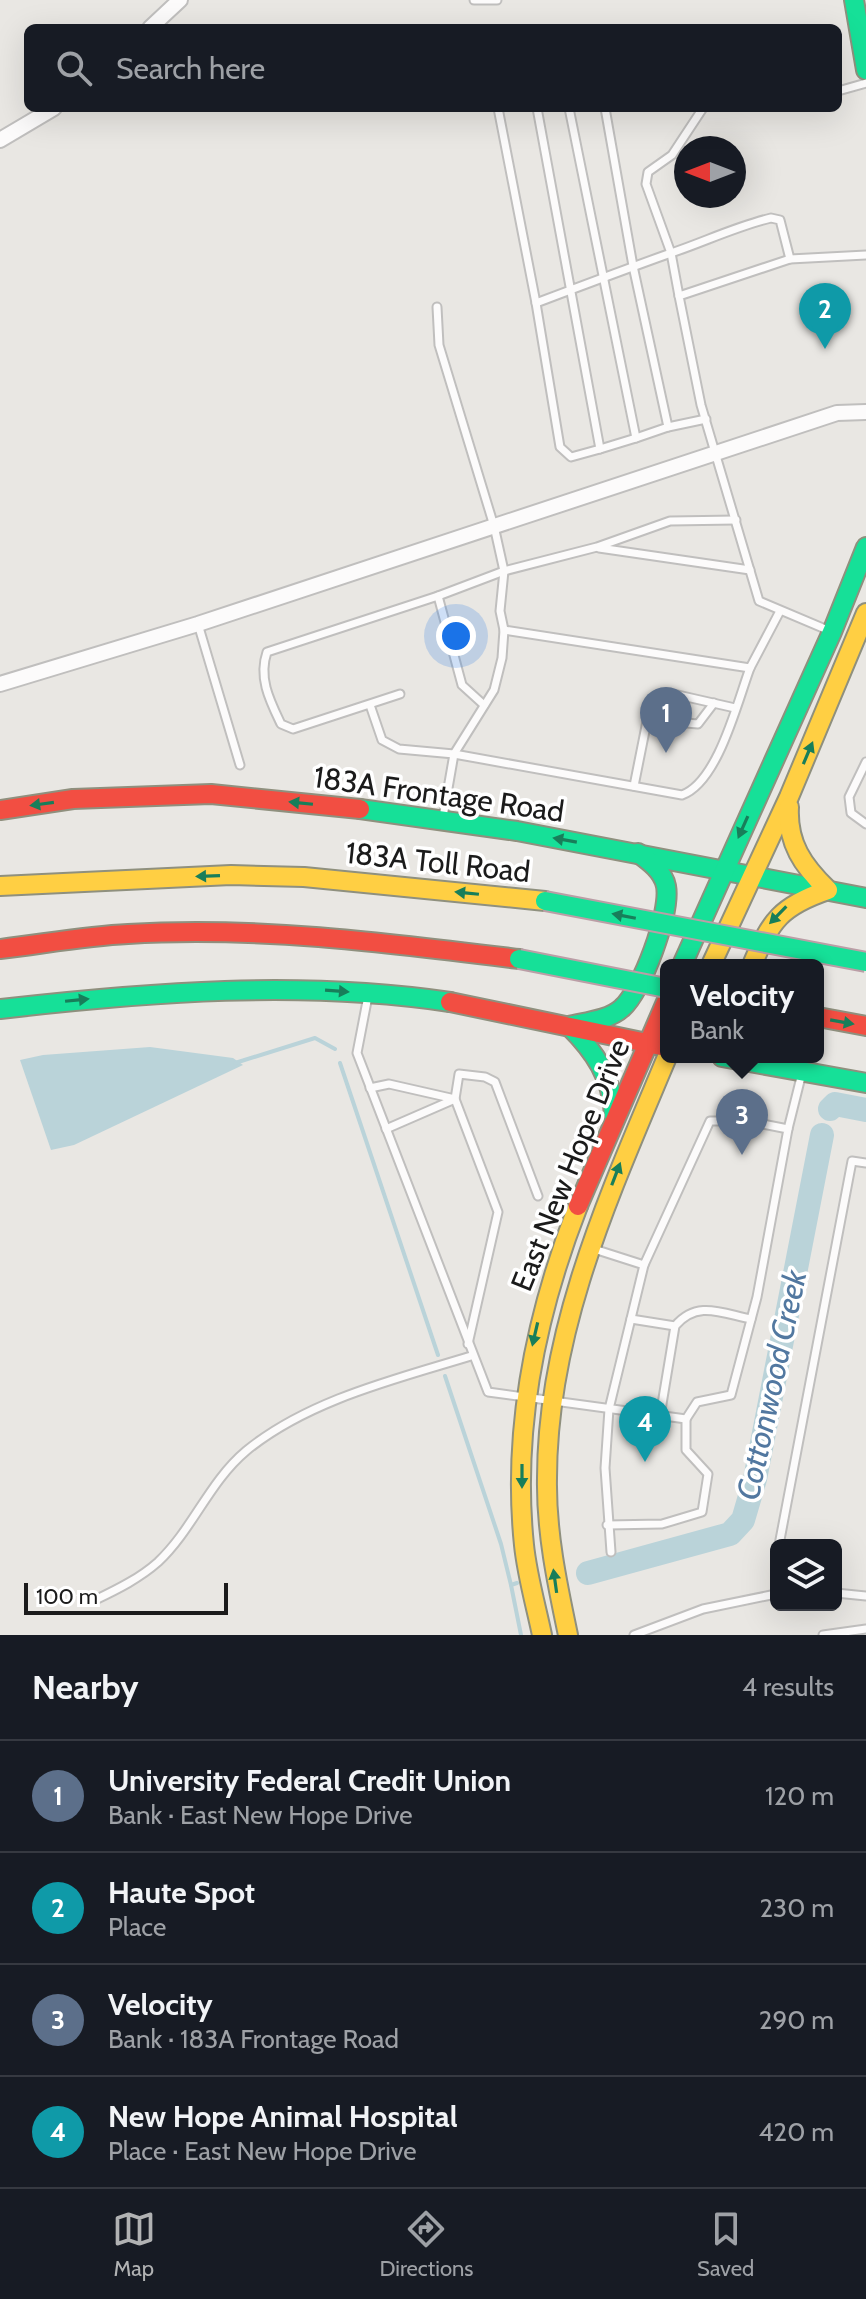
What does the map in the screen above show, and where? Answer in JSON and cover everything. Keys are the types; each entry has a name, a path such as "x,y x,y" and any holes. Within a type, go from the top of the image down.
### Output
{"main road":[{"path":"858,3 866,70"},
{"path":"685,959 832,632 866,547"},
{"path":"714,959 789,797 866,613"},
{"name":"183A Frontage Road","path":"0,810 73,799 211,794 443,819 724,869 866,898"},
{"path":"754,959 768,926 778,914 793,902 828,890 796,856 787,828 789,797"},
{"path":"569,1026 623,1008 634,992 668,903 666,884 656,867 638,853"},
{"name":"183A Toll Road","path":"0,886 231,875 304,877 545,901 866,962"},
{"path":"0,949 144,933 252,933 366,939 519,959 660,987"},
{"path":"0,1009 224,987 368,994 482,1007 657,1045"},
{"path":"824,1018 866,1026"},
{"path":"569,1026 592,1049 607,1073 613,1089 614,1120"},
{"name":"East New Hope Drive","path":"542,1635 531,1593 522,1502 522,1398 536,1328 557,1255 614,1120 657,1045"},
{"name":"East New Hope Drive","path":"568,1635 557,1597 548,1530 546,1469 557,1362 564,1323 589,1247 664,1063"},
{"path":"771,1063 802,1072 866,1083"}],"street":[{"path":"154,24 180,0"},
{"path":"0,140 47,112"},
{"path":"0,684 198,624 837,413 866,412"}],"lane":[{"path":"474,0 497,0"},
{"path":"842,90 866,83"},
{"path":"499,112 560,447 571,457 668,427 706,419"},
{"path":"538,112 568,291 600,449"},
{"path":"570,112 636,438"},
{"path":"606,112 633,266 668,427"},
{"path":"700,112 672,155 648,172 646,184 671,253 706,419 759,601 832,632"},
{"path":"536,303 633,266 776,218 790,259"},
{"path":"679,296 790,259 866,255"},
{"path":"437,307 439,345 494,526 504,571 500,611 504,630 494,690 454,754 443,819"},
{"path":"400,694 293,729 281,724 267,695 262,665 267,652 504,571 597,547 670,521 736,520"},
{"path":"597,547 750,570"},
{"path":"438,596 462,685 484,705"},
{"path":"370,705 382,740 399,749 454,754 682,795 697,790 712,767 750,668 780,611"},
{"path":"198,624 240,765"},
{"path":"504,630 750,668"},
{"path":"634,786 650,706 660,695 678,695 735,708"},
{"path":"674,722 698,724 714,703"},
{"path":"648,717 661,719"},
{"path":"866,762 849,797 851,813 866,824"},
{"path":"368,994 357,1053 471,1356 488,1392 686,1419"},
{"path":"607,1525 662,1524 702,1512 708,1474 686,1450 686,1419 697,1402 731,1395 751,1319 802,1072"},
{"path":"468,1346 498,1212 455,1099 459,1074 485,1077 495,1082 538,1196"},
{"path":"370,1088 389,1084 455,1099"},
{"path":"386,1129 455,1099"},
{"path":"611,1552 605,1468 609,1409 644,1265 710,1121 747,1121 788,1129"},
{"path":"780,1539 852,1161 866,1163"},
{"path":"589,1247 644,1265"},
{"path":"660,1416 675,1326 685,1314 697,1309 751,1319"},
{"path":"631,1319 675,1326"},
{"path":"95,1600 142,1575 160,1560 231,1465 283,1426 373,1387 471,1356"},
{"path":"842,1594 866,1596"},
{"path":"634,1635 703,1609 770,1595"},
{"path":"823,1635 866,1629"}],"water":[{"path":"150,1047 233,1058 243,1065 74,1145 51,1150 20,1060 43,1055"}],"waterway":[{"path":"235,1063 315,1038 335,1049"},
{"path":"340,1063 438,1355"},
{"name":"Cottonwood Creek","path":"830,1109 835,1104 866,1110"},
{"name":"Cottonwood Creek","path":"588,1573 730,1534 743,1520 755,1479 822,1135"},
{"path":"445,1376 501,1544 511,1585"},
{"name":"Cottonwood Creek","path":"517,1583 511,1585 521,1635"}],"traffic: fast":[{"path":"854,0 866,70"},
{"path":"685,959 832,632 866,547"},
{"path":"360,809 517,831 866,898"},
{"path":"614,1115 606,1077 587,1046 569,1026 617,1012 630,999 646,969 660,932 666,886 659,871 638,853"},
{"path":"545,901 866,962"},
{"path":"519,959 660,987"},
{"path":"0,1009 169,994 281,990 338,991 450,1002"},
{"path":"755,1063 866,1083"}],"traffic: slow":[{"path":"714,959 789,797 866,613"},
{"path":"755,959 772,926 788,909 828,890 798,853 791,832 789,807"},
{"path":"0,886 231,875 304,877 545,901"},
{"path":"568,1635 553,1557 547,1498 550,1423 558,1368 570,1315 604,1210 665,1063"},
{"path":"542,1635 524,1545 521,1458 539,1330 578,1206"}],"traffic: jam":[{"path":"0,810 73,799 211,794 360,809"},
{"path":"0,949 112,935 226,932 373,942 519,959"},
{"path":"450,1002 660,1046"},
{"path":"578,1206 660,1016"},
{"path":"824,1018 866,1026"}],"place":[{"name":"Haute Spot","path":"825,349"},
{"name":"University Federal Credit Union","path":"666,753"},
{"name":"Velocity","path":"742,1155"},
{"name":"New Hope Animal Hospital","path":"645,1462"}]}
